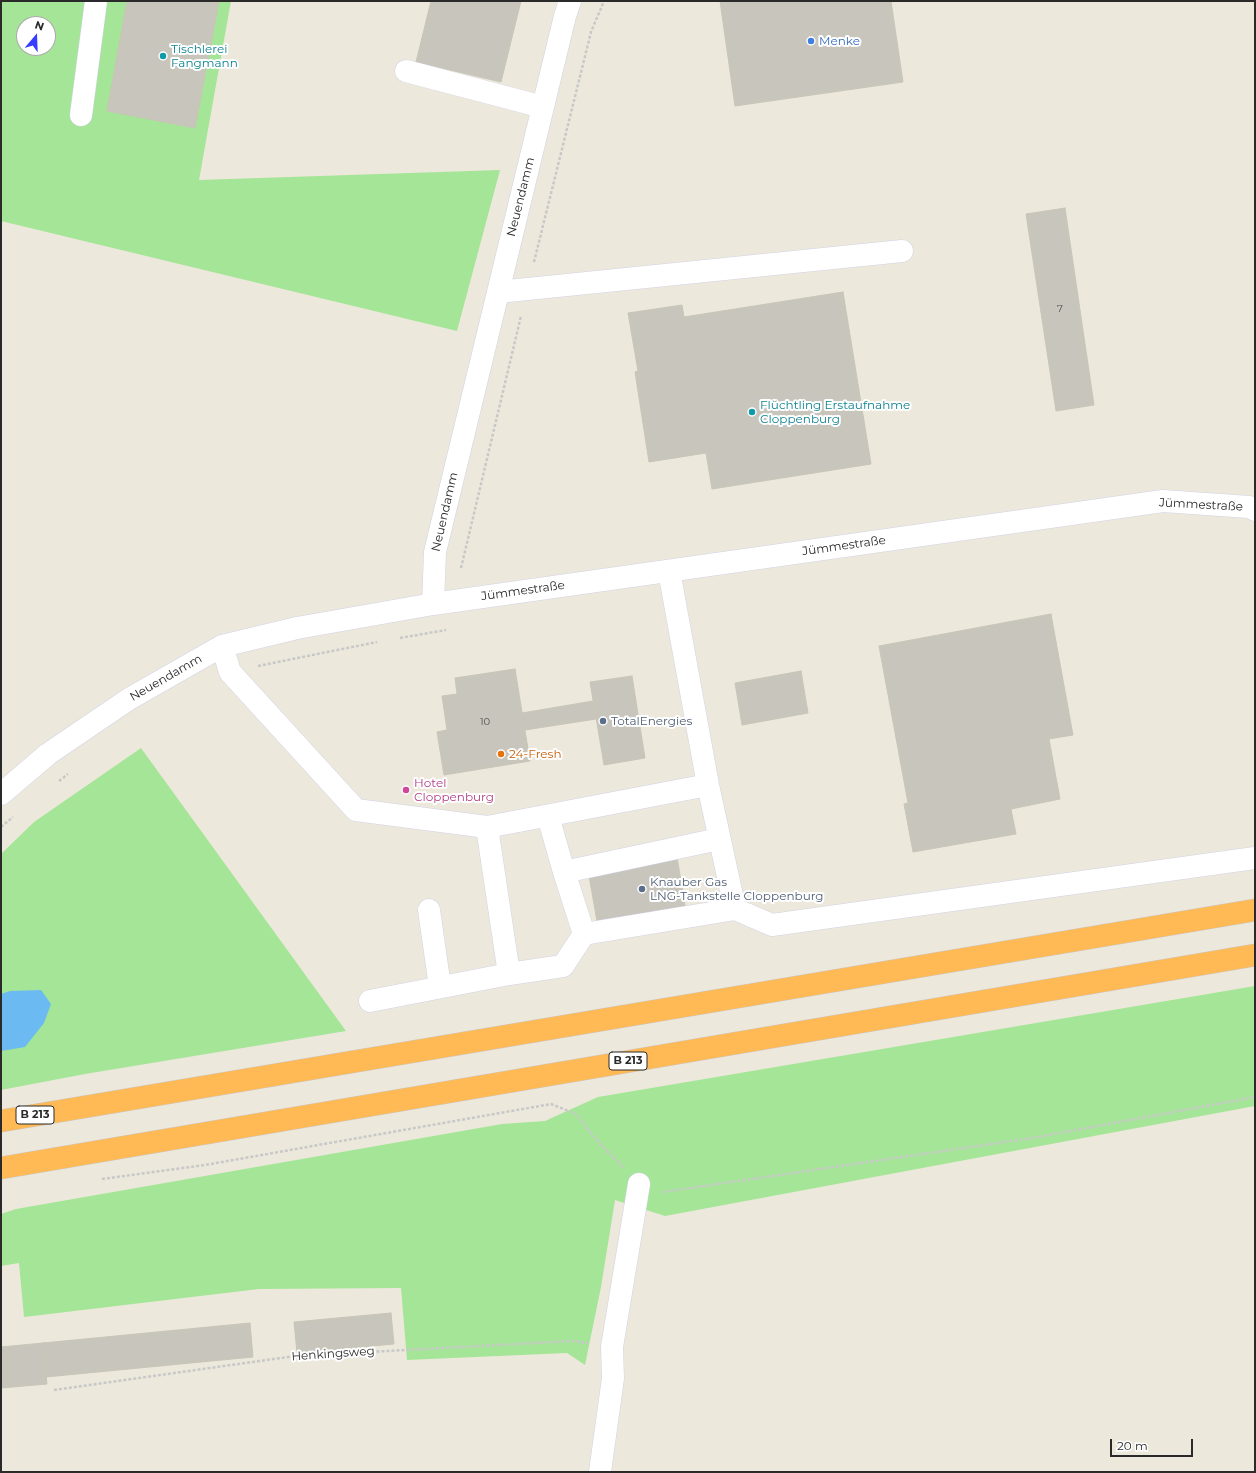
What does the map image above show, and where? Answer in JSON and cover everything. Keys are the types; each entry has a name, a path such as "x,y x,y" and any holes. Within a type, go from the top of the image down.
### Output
{"highway":[{"name":"B 213","path":"1,1121 1255,910"},
{"name":"B 213","path":"1,1168 1255,955"}],"street":[{"path":"81,115 96,1"},
{"name":"Neuendamm","path":"1,794 48,754 129,699 222,646 297,628 433,604 435,552 565,16 570,1"},
{"path":"406,71 543,107"},
{"path":"498,292 902,251"},
{"name":"Jümmestraße","path":"433,604 1163,501 1249,507 1255,510"},
{"path":"669,571 708,785 735,909"},
{"path":"222,646 230,672 356,810 487,827 708,785"},
{"path":"548,816 584,934"},
{"path":"487,827 509,974"},
{"path":"564,872 719,839"},
{"path":"370,1001 509,974 563,966 584,934 735,909 772,925 1255,858"},
{"path":"429,910 440,987"},
{"path":"600,1472 613,1378 612,1347 639,1184"}],"path":[{"path":"396,638 441,631"},
{"path":"230,672 380,641"},
{"path":"57,782 69,773"},
{"path":"1,827 13,817"},
{"path":"95,1180 205,1165 551,1104 576,1114 600,1144 639,1184 652,1194 1032,1138 1255,1097"},
{"name":"Henkingsweg","path":"54,1390 295,1356 572,1341 612,1347"}],"green space":[{"path":"1,1 231,1 199,180 500,170 457,331 1,221"},
{"path":"141,748 346,1031 85,1074 1,1090 1,854 34,822"},
{"path":"1255,986 1255,1106 665,1216 615,1200 601,1287 585,1365 567,1353 407,1360 401,1288 259,1289 24,1317 19,1263 1,1266 1,1214 16,1209 502,1124 545,1121 598,1097"}],"water":[{"path":"41,990 51,1004 44,1023 25,1047 1,1051 1,994 10,991"}],"building":[{"name":"Tischlerei Fangmann","path":"127,1 219,1 195,128 107,111"},
{"path":"431,1 521,1 501,82 416,62"},
{"name":"Menke","path":"720,1 891,1 903,82 735,106"},
{"path":"1065,208 1094,405 1056,411 1026,214"},
{"name":"Flüchtling Erstaufnahme Cloppenburg","path":"843,292 871,464 712,489 706,453 649,462 635,372 638,371 628,313 682,305 684,317"},
{"path":"1051,614 1073,735 1049,739 1060,799 1011,809 1016,834 913,852 904,804 908,803 879,646"},
{"path":"515,669 530,761 444,775 437,732 447,730 442,696 457,694 455,678"},
{"path":"801,671 808,713 742,725 735,683"},
{"path":"632,676 645,758 604,765 590,682"},
{"path":"593,701 596,719 525,730 522,713"},
{"path":"675,845 688,923 600,938 586,859"},
{"path":"391,1313 394,1344 297,1353 294,1322"},
{"path":"250,1323 253,1357 46,1377 43,1343"},
{"path":"43,1343 47,1384 1,1388 1,1347"}],"place":[{"name":"Menke","path":"811,41"},
{"name":"Tischlerei Fangmann","path":"163,56"},
{"name":"Flüchtling Erstaufnahme Cloppenburg","path":"752,412"},
{"name":"TotalEnergies","path":"603,721"},
{"name":"24-Fresh","path":"501,754"},
{"name":"Hotel Cloppenburg","path":"406,790"},
{"name":"Knauber Gas LNG-Tankstelle Cloppenburg","path":"642,889"}]}
